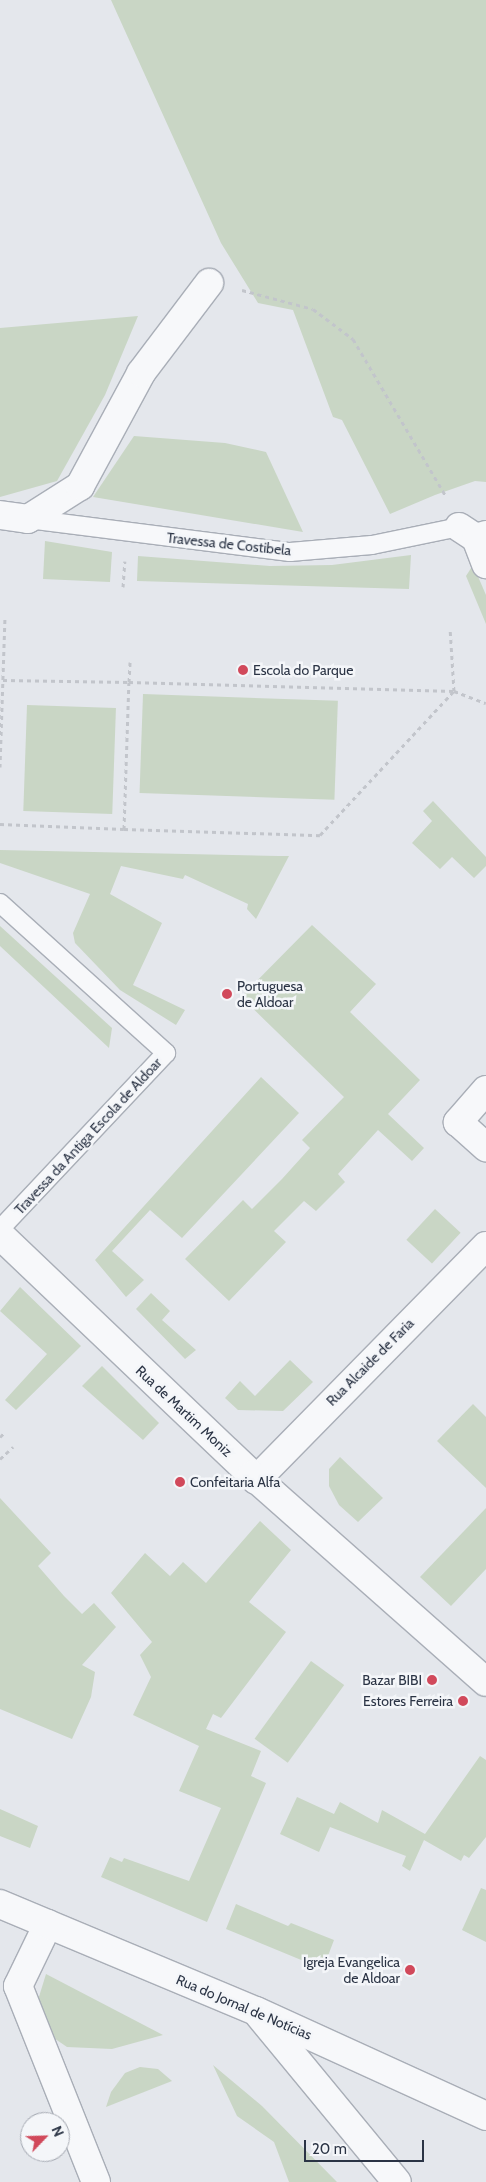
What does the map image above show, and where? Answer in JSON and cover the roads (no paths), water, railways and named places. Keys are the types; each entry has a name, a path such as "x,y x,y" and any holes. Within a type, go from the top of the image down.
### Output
{"street":[{"path":"28,519 80,486 141,373 209,283"},
{"name":"Travessa de Costibela","path":"0,515 28,519"},
{"path":"474,533 486,564"},
{"path":"486,1090 458,1122 486,1147"},
{"name":"Rua de Martim Moniz","path":"0,1235 256,1480 486,1682"},
{"name":"Rua Alcaide de Faria","path":"256,1480 486,1246"},
{"name":"Rua do Jornal de Notícias","path":"0,1904 256,2011 486,2116"},
{"path":"48,1924 18,1986 96,2182"},
{"path":"256,2011 397,2182"}],"lane":[{"name":"Travessa de Costibela","path":"28,519 290,552 474,533"},
{"name":"Travessa da Antiga Escola de Aldoar","path":"0,902 166,1053 0,1229"}],"place":[{"name":"Escola do Parque","path":"243,670"},
{"name":"Portuguesa de Aldoar","path":"227,994"},
{"name":"Confeitaria Alfa","path":"180,1482"},
{"name":"Bazar BIBI","path":"432,1680"},
{"name":"Estores Ferreira","path":"463,1701"},
{"name":"Igreja Evangelica de Aldoar","path":"410,1970"}]}
